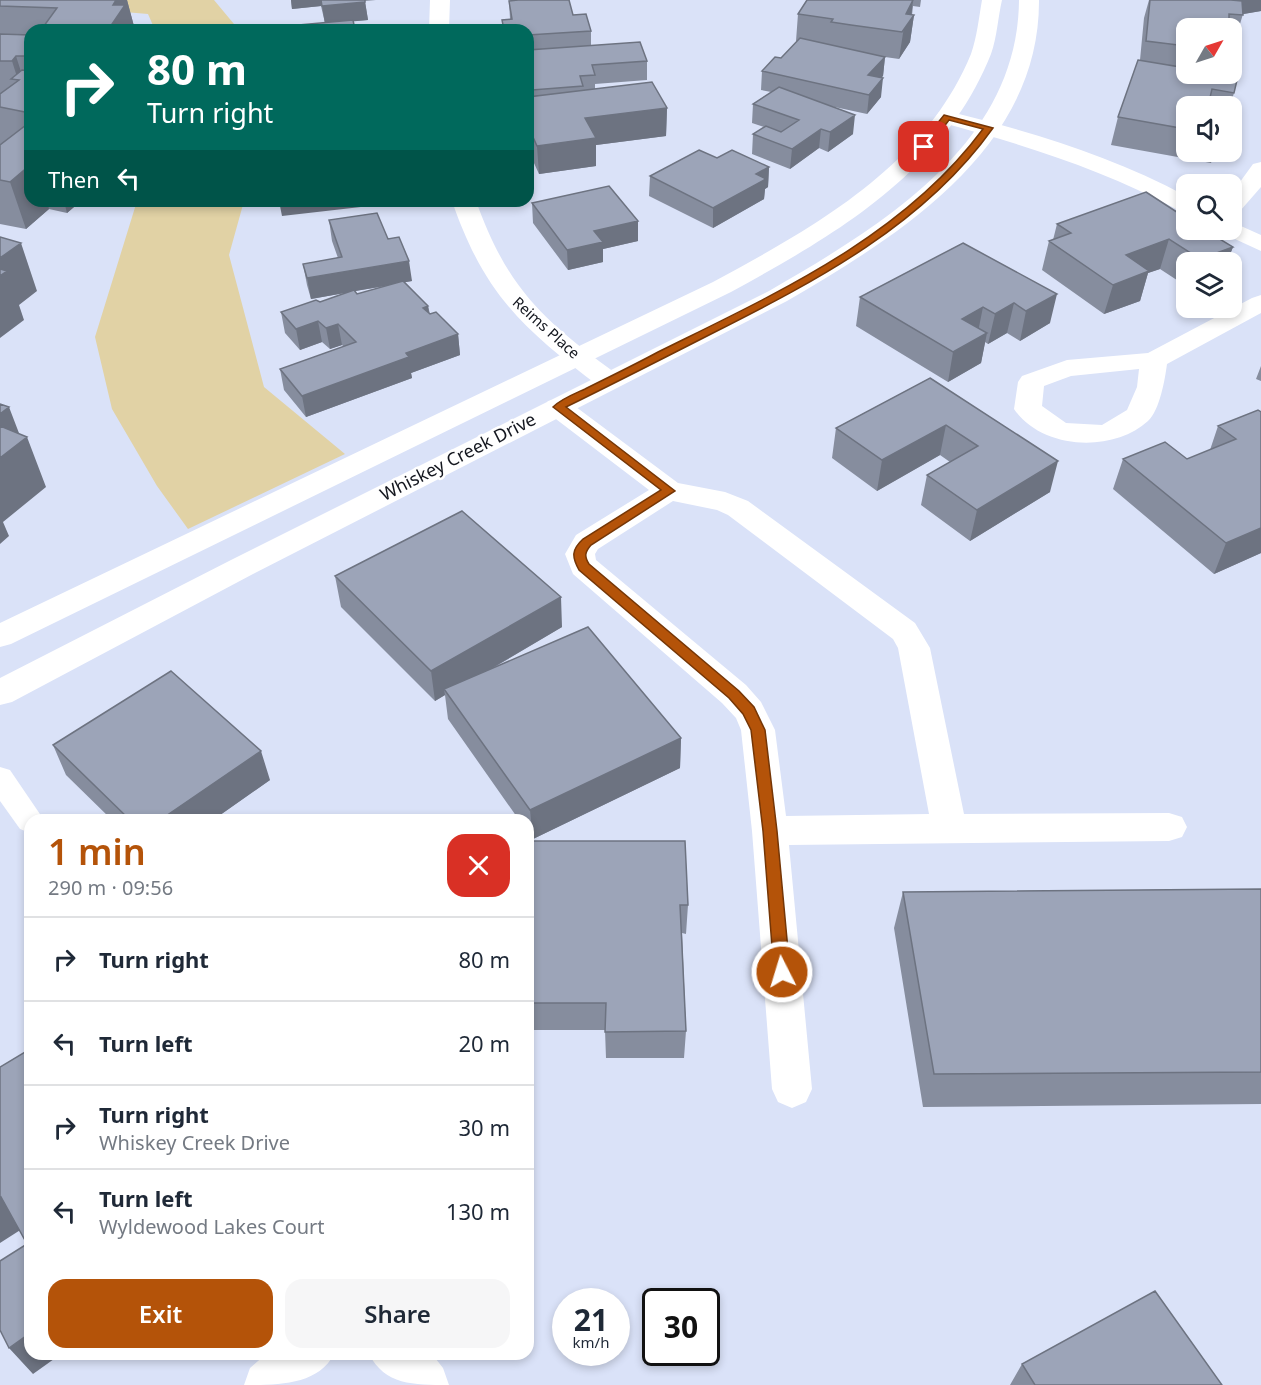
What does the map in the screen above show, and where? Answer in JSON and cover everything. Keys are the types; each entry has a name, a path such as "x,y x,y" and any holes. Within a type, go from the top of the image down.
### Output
{"street":[{"path":"439,24 440,0"},
{"name":"Whiskey Creek Drive","path":"0,636 722,287 795,248 844,217 890,180 924,147 962,99 980,62 990,27 992,0"},
{"name":"Whiskey Creek Drive","path":"0,693 242,567 778,296 840,261 891,225 938,185 974,148 1003,106 1020,67 1028,32 1029,0"},
{"path":"947,117 988,128 1150,184 1176,199"},
{"path":"1242,195 1261,169"},
{"name":"Reims Place","path":"466,207 473,231 494,275 530,318 577,358 609,381"},
{"path":"1242,234 1261,244"},
{"path":"1154,360 1261,303"},
{"path":"558,407 669,491 725,502 738,508 904,631 914,648 949,828"},
{"path":"669,491 587,542 580,549 579,558 584,567 734,694 749,711 758,730 770,831 792,1089"},
{"path":"770,831 1169,827"},
{"path":"267,1385 299,1360"},
{"path":"400,1360 417,1372 426,1385"}],"lane":[{"path":"0,778 25,814"}],"shaded area":[{"path":"25,0 214,0 234,24 152,24 148,14 30,4"},
{"path":"135,207 242,207 229,255 264,387 345,454 188,529 157,486 112,409 95,337"}],"building":[{"path":"0,0 116,0 113,5 125,5 112,24 45,24 57,8 0,6"},
{"path":"321,0 365,0 365,2 322,6"},
{"path":"569,0 573,15 586,14 591,31 534,35 534,24 503,24 502,20 512,19 509,1"},
{"path":"807,0 913,0 906,14 914,15 902,32 851,25 831,22 833,19 798,14"},
{"path":"1150,0 1242,1 1243,15 1229,14 1229,18 1176,18 1176,45 1146,41"},
{"path":"353,20 354,24 309,24"},
{"path":"0,34 24,35 24,56 16,56 12,61 0,61"},
{"path":"800,38 885,57 868,75 883,78 869,95 762,71 775,57 781,58"},
{"path":"640,42 647,61 592,65 595,75 580,76 583,86 534,90 534,50"},
{"path":"1138,60 1176,66 1176,84 1236,84 1234,93 1212,89 1210,96 1176,96 1176,127 1118,117"},
{"path":"24,70 24,112 0,107 0,94 19,80 11,79"},
{"path":"652,82 667,108 585,118 596,138 537,146 534,139 534,96"},
{"path":"779,87 855,115 830,132 821,129 792,149 753,134 766,126 781,132 799,120 753,104"},
{"path":"24,127 24,170 10,182 0,180 0,145"},
{"path":"699,150 717,158 732,150 769,167 756,174 766,179 713,208 650,176"},
{"path":"609,186 638,221 594,231 603,242 567,250 534,203"},
{"path":"1146,192 1176,212 1176,240 1221,240 1233,247 1219,252 1189,252 1169,239 1126,255 1149,271 1113,285 1049,241 1071,233 1057,224"},
{"path":"377,213 388,239 399,237 409,261 307,278 303,264 342,257 329,220"},
{"path":"0,237 21,243 0,258"},
{"path":"963,243 1057,294 1026,311 1014,303 995,314 983,307 962,319 987,333 953,352 860,297"},
{"path":"0,269 7,271 0,276"},
{"path":"403,281 428,306 423,308 430,314 436,312 458,334 406,353 409,357 302,396 280,369 356,342 338,324 326,328 318,321 296,329 281,312 354,290 357,294"},
{"path":"930,378 1058,461 977,510 927,475 978,446 946,425 882,460 836,428"},
{"path":"0,404 9,407 0,414"},
{"path":"1258,410 1261,412 1261,528 1226,543 1123,459 1165,442 1187,459 1236,439 1218,426"},
{"path":"0,426 27,437 0,458"},
{"path":"462,511 561,597 431,671 335,576"},
{"path":"588,627 681,738 530,810 444,689"},
{"path":"171,671 261,751 169,814 124,814 53,745"},
{"path":"534,841 685,841 688,905 680,905 686,1031 605,1032 606,1003 534,1003"},
{"path":"1261,889 1261,1072 934,1074 903,892"},
{"path":"24,1053 24,1239 0,1198 0,1067"},
{"path":"24,1246 24,1337 9,1348 0,1330 0,1261"},
{"path":"1155,1291 1222,1385 1035,1385 1022,1364"}],"route":[{"path":"782,972 770,831 758,730 749,711 734,694 584,567 579,558 580,549 587,542 669,491 558,407 778,296 840,261 891,225 938,185 974,148 988,128 947,117 924,147"}]}
